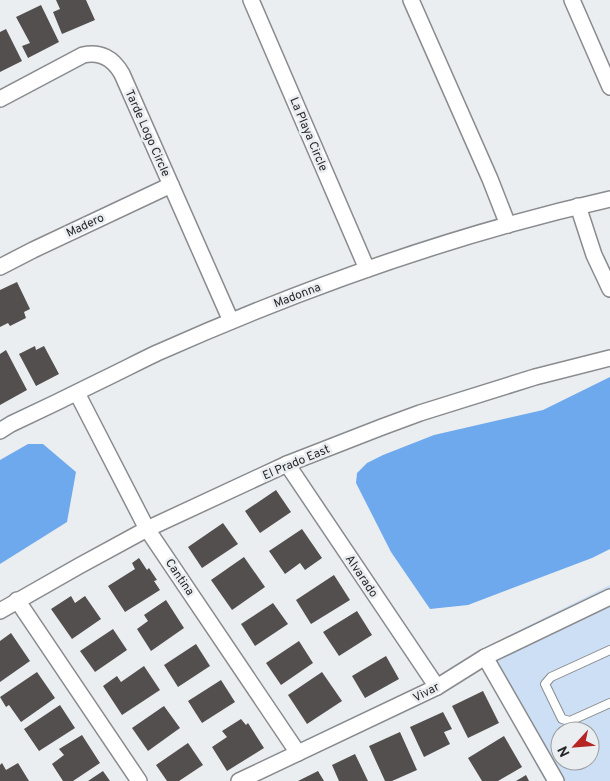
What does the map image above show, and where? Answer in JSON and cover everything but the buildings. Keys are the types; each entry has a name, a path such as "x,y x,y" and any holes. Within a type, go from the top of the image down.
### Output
{"street":[{"name":"La Playa Circle","path":"251,0 367,269"},
{"path":"411,0 490,179 508,225"},
{"path":"572,0 610,87"},
{"name":"Tarde Logo Circle","path":"0,99 83,55 94,53 106,56 114,63 122,74 231,321"},
{"name":"Madero","path":"0,267 171,185"},
{"name":"Madonna","path":"0,431 155,354 294,295 450,242 578,206 610,199"},
{"path":"578,206 594,256 610,289"},
{"name":"El Prado East","path":"0,611 147,529 287,464 436,408 535,377 610,358"},
{"name":"Cantina","path":"77,392 147,529 298,753"},
{"name":"Alvarado","path":"287,464 437,687"},
{"name":"Vivar","path":"238,781 437,687 485,657 610,597"},
{"path":"17,600 139,781"},
{"path":"485,657 556,781"}],"lane":[{"path":"610,650 550,677 545,684 562,719 570,722 610,703"}],"shaded area":[{"path":"610,585 610,781 545,781 474,653"}],"water":[{"path":"610,377 610,549 592,558 468,605 430,609 391,552 356,483 357,473 367,463 383,455 434,435 543,410"},
{"path":"28,444 43,444 76,472 67,522 0,564 0,460"}]}
